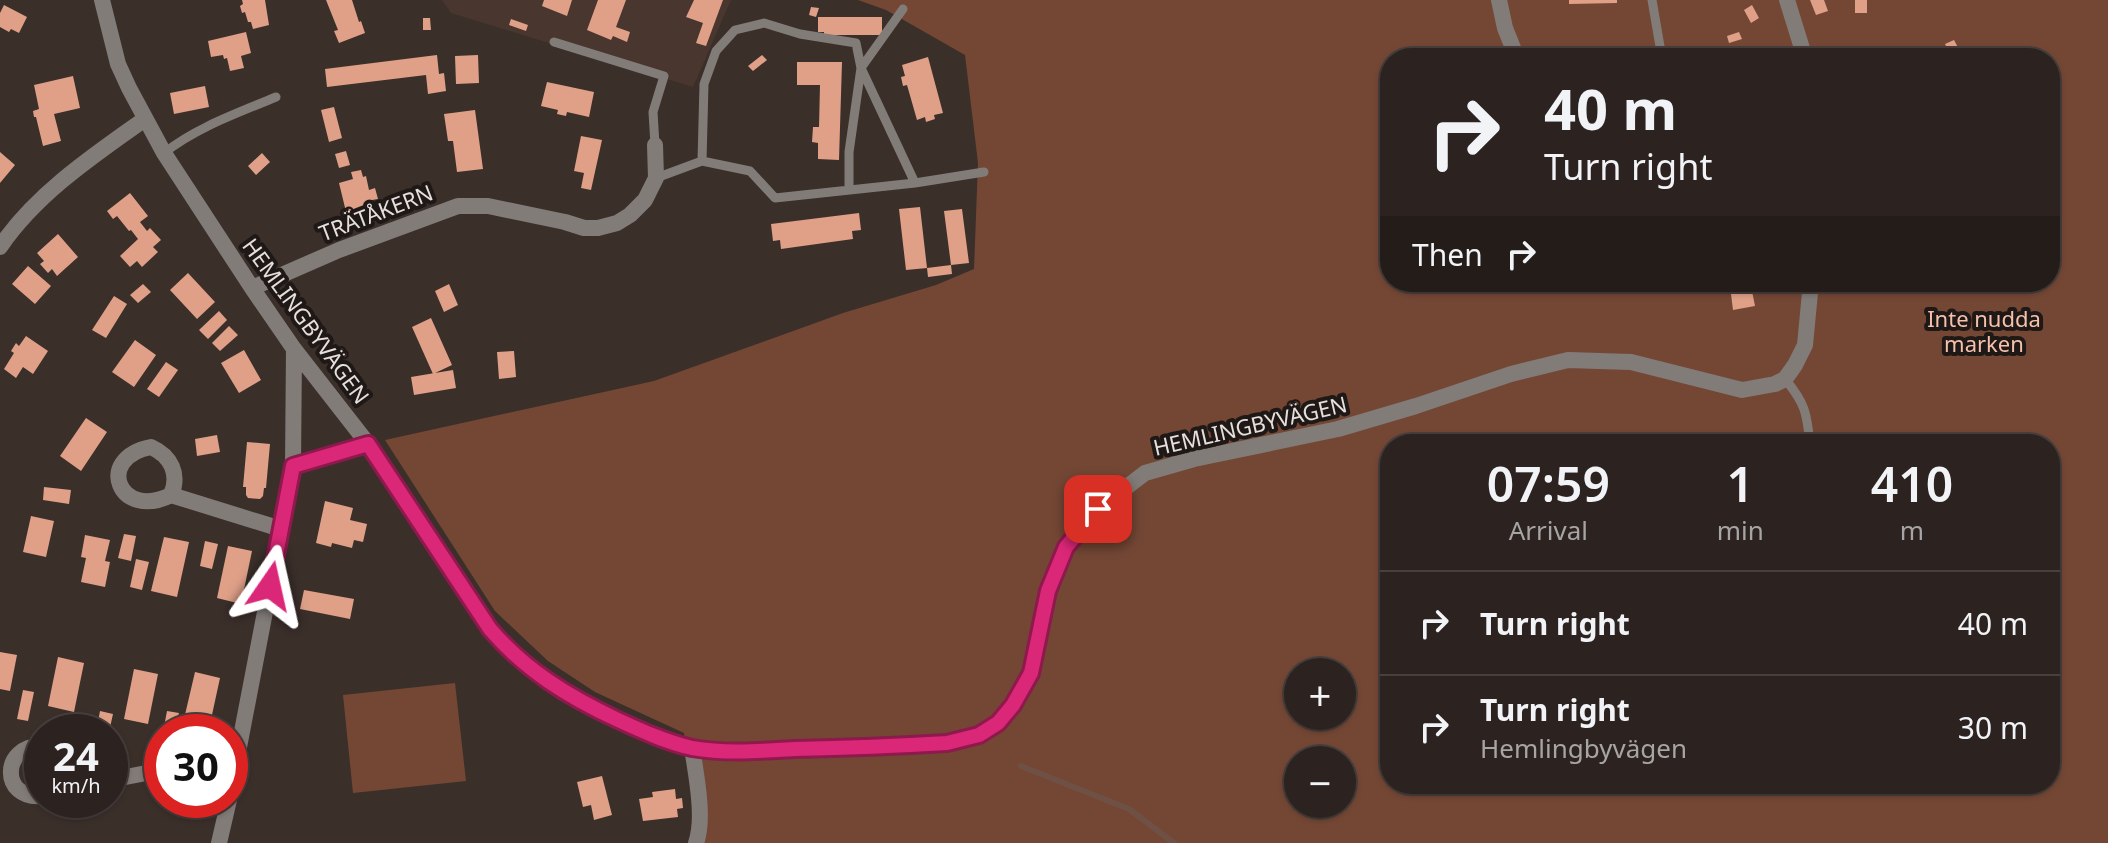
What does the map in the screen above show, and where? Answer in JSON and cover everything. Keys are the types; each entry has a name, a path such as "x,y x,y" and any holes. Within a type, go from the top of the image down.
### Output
{"street":[{"name":"HEMLINGBYVÄGEN","path":"102,0 118,64 164,153 294,349 368,444 490,629 505,646 562,692 647,734 692,748 742,752 876,747 947,743 979,735 998,723 1013,705 1031,673 1048,591 1066,547 1098,509 1145,473 1194,459 1338,429 1511,374 1568,360 1631,362 1742,390 1785,379"},
{"path":"1499,0 1513,48"},
{"path":"1787,0 1802,48"},
{"path":"0,247 46,195 145,119"},
{"path":"655,145 656,178"},
{"name":"TRÄTÅKERN","path":"252,288 339,250 458,206 488,206 584,228 617,223 645,200 656,178"},
{"path":"1785,379 1805,345 1810,292"},
{"path":"243,714 293,466 294,349"},
{"path":"293,466 368,444"},
{"path":"171,495 281,529"},
{"path":"692,748 698,788 699,834 696,843"},
{"path":"24,750 14,757 6,775 8,782 24,796"},
{"path":"219,843 225,818"}],"lane":[{"path":"1652,0 1660,48"},
{"path":"849,190 849,152 861,68 903,9"},
{"path":"702,161 704,84 716,51 735,30 764,23 800,34 856,43 861,68 915,183"},
{"path":"554,42 664,76 653,112 655,145"},
{"path":"164,153 209,126 276,97"},
{"path":"656,178 702,161 750,171 775,198 984,172"},
{"path":"1785,379 1800,397 1809,434"}],"shaded area":[{"path":"442,0 731,0 693,87 451,13"}],"green space":[{"name":"Inte nudda marken","path":"858,0 2108,0 2108,843 689,843 695,801 684,733 595,692 548,661 495,611 385,440 654,381 843,313 936,285 974,269 978,163 965,55 886,10"},
{"path":"455,683 466,781 353,793 343,695"}],"building":[{"path":"242,0 265,0 269,25 253,29 245,12 242,13"},
{"path":"326,0 352,0 365,33 339,43 334,31 338,30"},
{"path":"544,0 572,0 567,16 542,6"},
{"path":"598,0 626,0 616,27 630,32 627,42 613,36 611,40 587,30"},
{"path":"694,0 723,0 706,46 696,43 703,23 686,17"},
{"path":"1569,0 1617,0 1617,3 1569,4"},
{"path":"1810,0 1824,0 1828,11 1816,15"},
{"path":"1855,0 1867,0 1867,13 1855,13"},
{"path":"4,5 27,17 19,33 0,27 0,13"},
{"path":"1752,5 1759,18 1751,23 1744,10"},
{"path":"811,7 819,8 816,17 809,15"},
{"path":"818,17 882,17 882,35 824,35 824,32 818,32"},
{"path":"423,18 430,18 431,30 423,30"},
{"path":"511,19 528,25 526,31 509,25"},
{"path":"246,32 251,53 241,56 244,68 230,71 227,58 224,59 223,55 211,57 208,41"},
{"path":"1739,32 1742,39 1729,43 1727,36"},
{"path":"1954,40 1958,48 1947,48 1945,44"},
{"path":"437,55 439,74 444,73 446,91 428,94 426,75 327,87 325,69"},
{"path":"478,55 479,83 456,84 455,56"},
{"path":"762,55 767,60 753,71 748,66"},
{"path":"928,57 943,113 934,115 935,119 926,122 925,117 917,120 907,85 903,86 901,77 905,76 902,65"},
{"path":"797,62 842,62 839,160 818,159 818,143 812,142 813,127 819,127 820,85 797,85"},
{"path":"73,76 80,108 54,114 61,141 43,146 33,111 39,109 34,85"},
{"path":"547,82 594,92 589,117 567,112 566,116 557,114 558,110 541,106"},
{"path":"205,86 209,107 174,114 170,93"},
{"path":"334,107 342,138 329,142 321,110"},
{"path":"475,110 483,169 457,172 453,141 448,141 444,114"},
{"path":"581,136 602,140 591,190 581,188 584,173 574,171"},
{"path":"346,151 350,165 339,168 335,154"},
{"path":"0,152 15,165 0,183"},
{"path":"262,153 270,162 256,175 248,166"},
{"path":"361,170 363,177 366,176 369,190 375,188 378,199 372,200 376,217 349,224 339,183 353,179 351,172"},
{"path":"130,193 148,216 140,222 161,240 153,247 158,252 142,267 137,261 130,267 120,256 138,239 117,216 113,219 107,211"},
{"path":"920,207 927,268 906,270 899,209"},
{"path":"962,209 969,263 951,265 944,211"},
{"path":"859,213 861,230 852,231 853,239 781,249 780,240 773,241 771,224"},
{"path":"58,234 78,257 57,276 52,269 48,273 40,264 44,261 37,253"},
{"path":"951,265 952,274 928,277 927,268"},
{"path":"28,266 51,286 35,304 12,284"},
{"path":"188,273 215,302 197,319 170,290"},
{"path":"143,284 151,292 138,303 130,295"},
{"path":"449,284 458,305 444,312 435,291"},
{"path":"1752,292 1755,306 1733,310 1731,294"},
{"path":"114,296 127,304 106,338 92,330"},
{"path":"219,311 227,320 208,339 199,330"},
{"path":"431,318 452,365 433,374 412,327"},
{"path":"229,326 238,335 220,351 212,343"},
{"path":"26,336 48,351 33,374 23,367 16,378 4,369 16,343 19,346"},
{"path":"135,340 156,355 134,387 112,372"},
{"path":"244,350 261,380 239,393 221,363"},
{"path":"514,351 516,377 499,379 497,352"},
{"path":"166,362 178,370 159,397 147,389"},
{"path":"453,370 456,388 414,395 411,377"},
{"path":"86,418 107,432 81,471 60,456"},
{"path":"217,435 220,452 197,456 195,439"},
{"path":"247,442 270,444 266,488 260,499 248,498 246,487 243,487"},
{"path":"44,487 71,490 69,504 43,500"},
{"path":"325,501 353,508 350,520 367,524 363,542 354,540 352,548 316,543"},
{"path":"31,516 54,521 46,557 23,552"},
{"path":"124,534 136,536 131,561 118,558"},
{"path":"85,535 110,540 105,561 110,562 105,587 81,582 86,558 81,557"},
{"path":"164,537 189,542 177,597 151,591"},
{"path":"205,541 218,544 212,569 200,566"},
{"path":"228,546 252,551 241,604 217,598"},
{"path":"136,559 149,562 142,590 130,587"},
{"path":"304,590 354,599 350,619 300,609"},
{"path":"0,652 17,655 10,691 0,689"},
{"path":"58,657 84,663 74,712 48,706"},
{"path":"134,669 158,674 150,714 144,714 144,723 128,720 128,714 125,714"},
{"path":"195,672 220,678 212,714 185,714"},
{"path":"23,690 34,692 29,714 24,714 24,720 17,719"},
{"path":"602,776 612,815 594,820 591,805 583,807 577,782"},
{"path":"675,789 676,799 682,798 683,808 677,809 678,817 643,821 639,799 653,797 652,792"}],"waterway":[{"path":"1021,766 1129,809 1174,843"}],"route":[{"path":"270,586 293,466 368,444 490,629 524,663 562,692 589,706 647,734 692,748 742,752 947,743 979,735 998,723 1013,705 1031,673 1048,591 1066,547 1098,509"}]}
